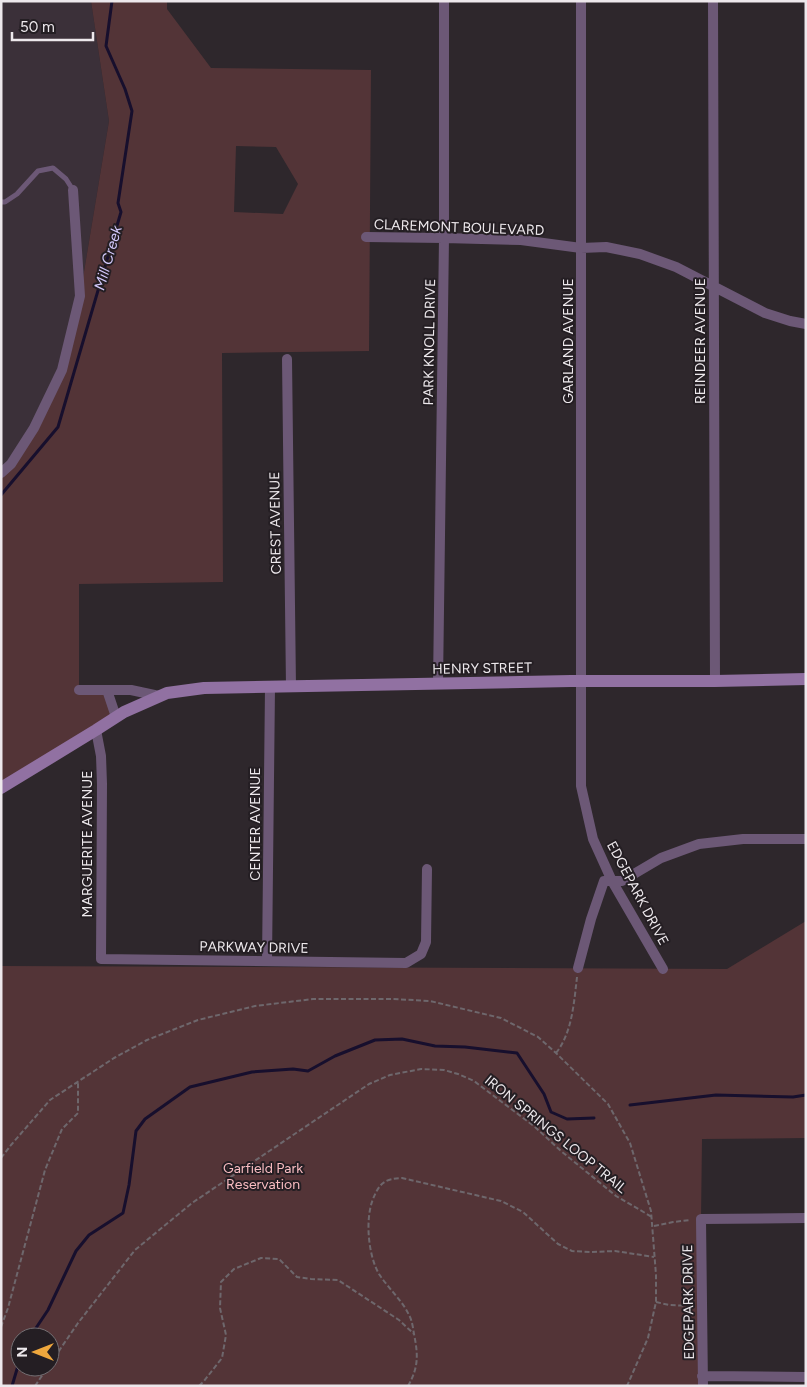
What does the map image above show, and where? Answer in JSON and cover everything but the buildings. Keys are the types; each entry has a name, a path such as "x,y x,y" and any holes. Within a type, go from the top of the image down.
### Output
{"street":[{"name":"PARK KNOLL DRIVE","path":"438,684 444,238 444,1"},
{"name":"GARLAND AVENUE","path":"581,1 582,681"},
{"name":"REINDEER AVENUE","path":"712,1 715,681"},
{"path":"1,473 11,464 34,428 62,370 80,296 73,190"},
{"name":"CLAREMONT BOULEVARD","path":"366,237 521,240 581,248 606,247 640,254 676,267 765,313 790,322 806,324"},
{"name":"CREST AVENUE","path":"287,359 291,687"},
{"name":"HENRY STREET","path":"1,788 124,712 166,693 204,688 582,681 806,680"},
{"name":"EDGEPARK DRIVE","path":"582,681 581,786 593,839 612,881 663,969"},
{"name":"CENTER AVENUE","path":"267,961 270,687"},
{"name":"HENRY STREET","path":"79,690 131,690 159,696"},
{"path":"107,690 116,717"},
{"name":"MARGUERITE AVENUE","path":"96,730 101,756 102,784 101,959"},
{"path":"578,968 591,919 604,881 622,881 661,858 699,844 743,839 806,840"},
{"name":"PARKWAY DRIVE","path":"101,959 406,963 421,954 426,942 427,869"},
{"path":"701,1219 806,1218"},
{"name":"EDGEPARK DRIVE","path":"701,1219 703,1381"},
{"path":"703,1381 806,1377"}],"lane":[{"path":"1,202 5,202 17,194 38,171 53,168 66,179 73,190"}],"path":[{"path":"556,1053 563,1045 573,1010 578,968"},
{"path":"1,1158 50,1100 114,1058 147,1040 198,1020 254,1006 313,999 393,999 430,1002 501,1018 538,1037 556,1053 608,1104 630,1143 652,1216 656,1302 648,1338 627,1386"},
{"name":"IRON SPRINGS LOOP TRAIL","path":"60,1349 78,1323 135,1250 192,1203 224,1181 369,1084 390,1075 421,1069 444,1070 474,1081 535,1127 616,1196 652,1216"},
{"path":"1,1327 8,1308 45,1170 62,1129 78,1113 78,1082"},
{"path":"408,1386 415,1374 418,1352 410,1316 379,1274 373,1260 369,1237 370,1208 378,1187 390,1179 402,1178 502,1202 523,1212 558,1244 572,1251 615,1251 655,1258"},
{"path":"653,1226 701,1219"},
{"path":"198,1386 222,1358 226,1335 220,1308 221,1282 234,1269 262,1258 279,1259 296,1277 338,1280 399,1320 414,1334"},
{"path":"656,1302 669,1305 701,1306"}],"shaded area":[{"path":"1,1 91,1 109,121 80,296 62,370 34,428 1,473"}],"green space":[{"path":"91,1 167,1 167,9 211,68 371,70 369,351 222,353 223,582 79,584 79,690 107,690 116,717 1,788 1,473 11,464 62,370 80,296 109,121","holes":["236,146 276,147 298,184 283,214 234,212"]},
{"name":"Garfield Park Reservation","path":"806,921 806,1138 702,1139 703,1386 1,1386 1,966 727,969"}],"waterway":[{"name":"Mill Creek","path":"1,495 58,427 121,212 118,203 132,111 125,89 106,46 112,1"},
{"path":"37,1327 48,1310 76,1251 89,1235 123,1213 129,1185 136,1131 145,1119 190,1087 252,1072 293,1069 308,1071 335,1056 375,1040 402,1039 435,1046 465,1047 517,1053 544,1094 551,1112 567,1119 594,1118"},
{"path":"630,1105 716,1095 793,1097 806,1095"},
{"path":"12,1386 15,1377"}]}
